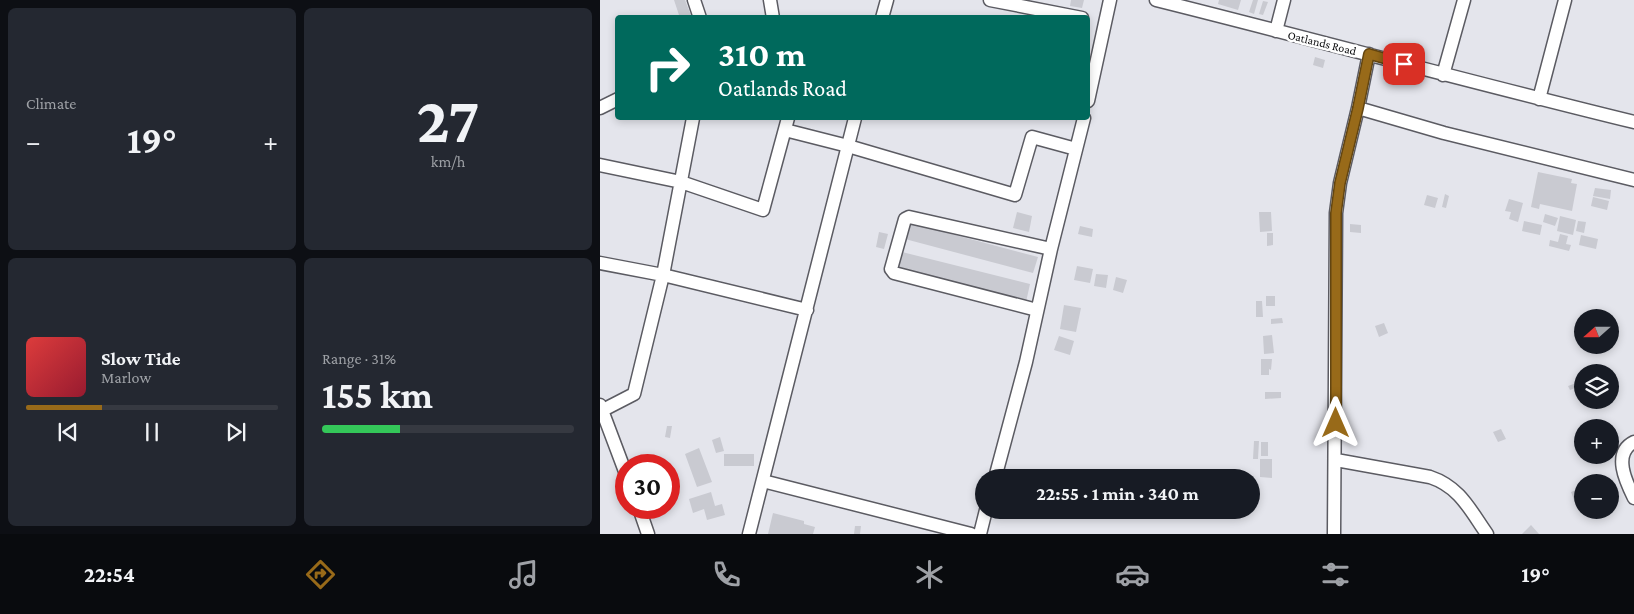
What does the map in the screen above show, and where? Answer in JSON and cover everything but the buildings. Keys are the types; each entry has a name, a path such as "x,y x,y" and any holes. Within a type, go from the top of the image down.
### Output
{"street":[{"path":"694,0 699,15"},
{"path":"770,0 772,15"},
{"path":"883,15 887,0"},
{"path":"990,0 1067,15"},
{"path":"1090,91 1110,0"},
{"name":"Oatlands Road","path":"1156,0 1193,5 1276,31 1443,75 1634,122"},
{"path":"1276,31 1284,0"},
{"path":"1443,75 1464,0"},
{"path":"1539,99 1565,0"},
{"path":"1090,19 1104,22"},
{"path":"1334,534 1336,460 1336,213 1340,183 1369,54"},
{"path":"600,108 615,100"},
{"path":"1358,108 1444,133 1634,180"},
{"path":"619,454 601,407 634,394 664,275 692,120"},
{"path":"749,534 854,120"},
{"path":"997,469 1026,362 1050,249 1083,120"},
{"path":"600,165 681,182 763,210 787,124 848,146 1015,195 1032,137 1076,149"},
{"path":"1037,310 894,273 892,269 905,219 909,217 1050,249"},
{"path":"600,263 664,275 807,310"},
{"path":"1634,442 1625,450 1622,460 1623,471 1634,498"},
{"path":"1336,460 1430,477 1444,482 1457,491 1487,534"},
{"path":"763,481 971,534"},
{"path":"643,519 648,534"},
{"path":"980,534 984,519"}],"route":[{"path":"1336,423 1337,198 1369,54 1404,64"}]}
